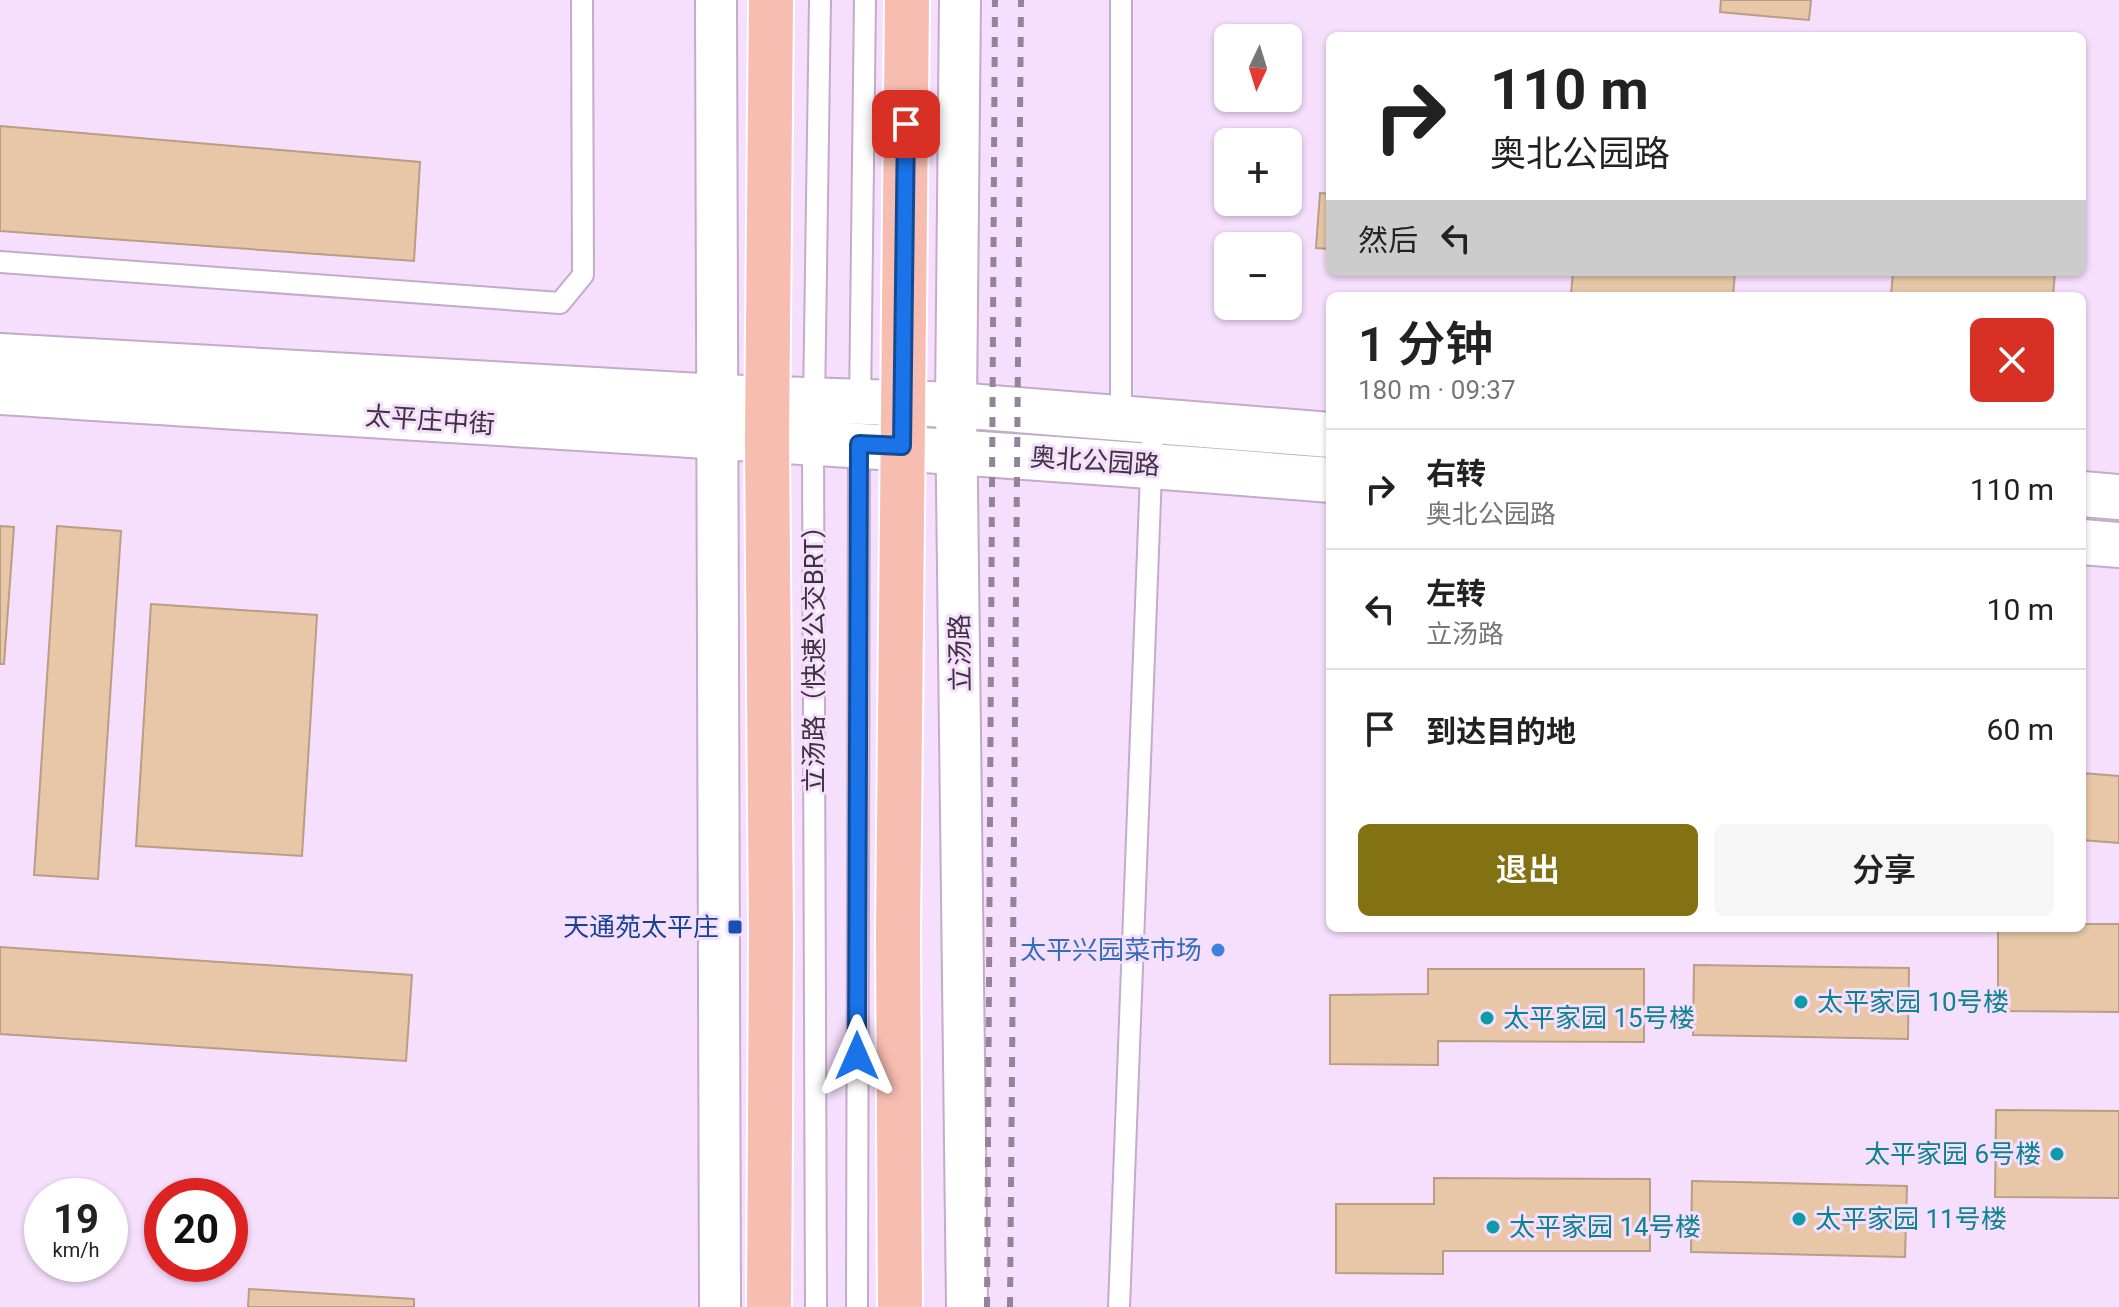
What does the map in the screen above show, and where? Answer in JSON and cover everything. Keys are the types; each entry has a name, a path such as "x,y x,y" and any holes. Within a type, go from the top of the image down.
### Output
{"main road":[{"path":"769,1307 771,920 767,440 771,0"},
{"path":"900,1307 898,933 907,0"},
{"name":"太平庄中街","path":"0,356 768,398 859,444"},
{"name":"太平庄中街","path":"0,392 717,439 767,440 814,421"},
{"name":"奥北公园路","path":"814,421 860,401 1137,418 1326,435"},
{"name":"奥北公园路","path":"859,444 1326,480"},
{"path":"2086,494 2119,497"},
{"path":"2086,542 2119,545"}],"street":[{"path":"716,0 720,1307"},
{"name":"立汤路","path":"960,0 956,405 967,1307"}],"lane":[{"path":"0,262 560,303 583,275 582,0"},
{"name":"立汤路（快速公交BRT）","path":"816,1307 814,421 820,0"},
{"name":"立汤路（快速公交BRT）","path":"857,1307 859,444 865,0"},
{"path":"1119,1307 1151,466 1137,418 1121,0"}],"building":[{"path":"1721,0 1811,0 1809,20 1720,12"},
{"path":"0,126 420,162 414,261 0,231"},
{"path":"1320,193 1326,194 1326,249 1316,248"},
{"path":"1573,276 1735,276 1733,292 1571,292"},
{"path":"1893,276 2055,276 2053,292 1891,292"},
{"path":"0,526 14,527 4,664 0,664"},
{"path":"57,526 121,531 98,879 34,875"},
{"path":"151,604 317,615 302,856 136,846"},
{"path":"2086,773 2119,776 2119,843 2086,840"},
{"path":"2086,924 2119,924 2119,1012 1998,1011 1998,932 2086,932"},
{"path":"0,947 412,975 406,1061 0,1034"},
{"name":"太平家园 10号楼","path":"1694,965 1909,968 1908,1039 1693,1035"},
{"name":"太平家园 15号楼","path":"1428,969 1644,969 1644,1042 1438,1041 1438,1065 1330,1064 1330,995 1428,994"},
{"name":"太平家园 6号楼","path":"1996,1110 2119,1111 2119,1198 1995,1197"},
{"name":"太平家园 14号楼","path":"1434,1178 1650,1179 1650,1251 1443,1251 1443,1274 1336,1273 1336,1204 1434,1204"},
{"name":"太平家园 11号楼","path":"1692,1181 1907,1186 1905,1257 1691,1252"},
{"path":"249,1289 414,1299 414,1307 248,1307"}],"railway":[{"path":"987,1307 995,0"},
{"path":"1010,1307 1021,0"}],"place":[{"name":"天通苑太平庄","path":"735,927"},
{"name":"太平兴园菜市场","path":"1218,950"},
{"name":"太平家园 10号楼","path":"1801,1002"},
{"name":"太平家园 15号楼","path":"1487,1018"},
{"name":"太平家园 6号楼","path":"2057,1154"},
{"name":"太平家园 11号楼","path":"1799,1219"},
{"name":"太平家园 14号楼","path":"1493,1227"}],"route":[{"path":"857,1056 859,444 902,446 906,124"}]}
